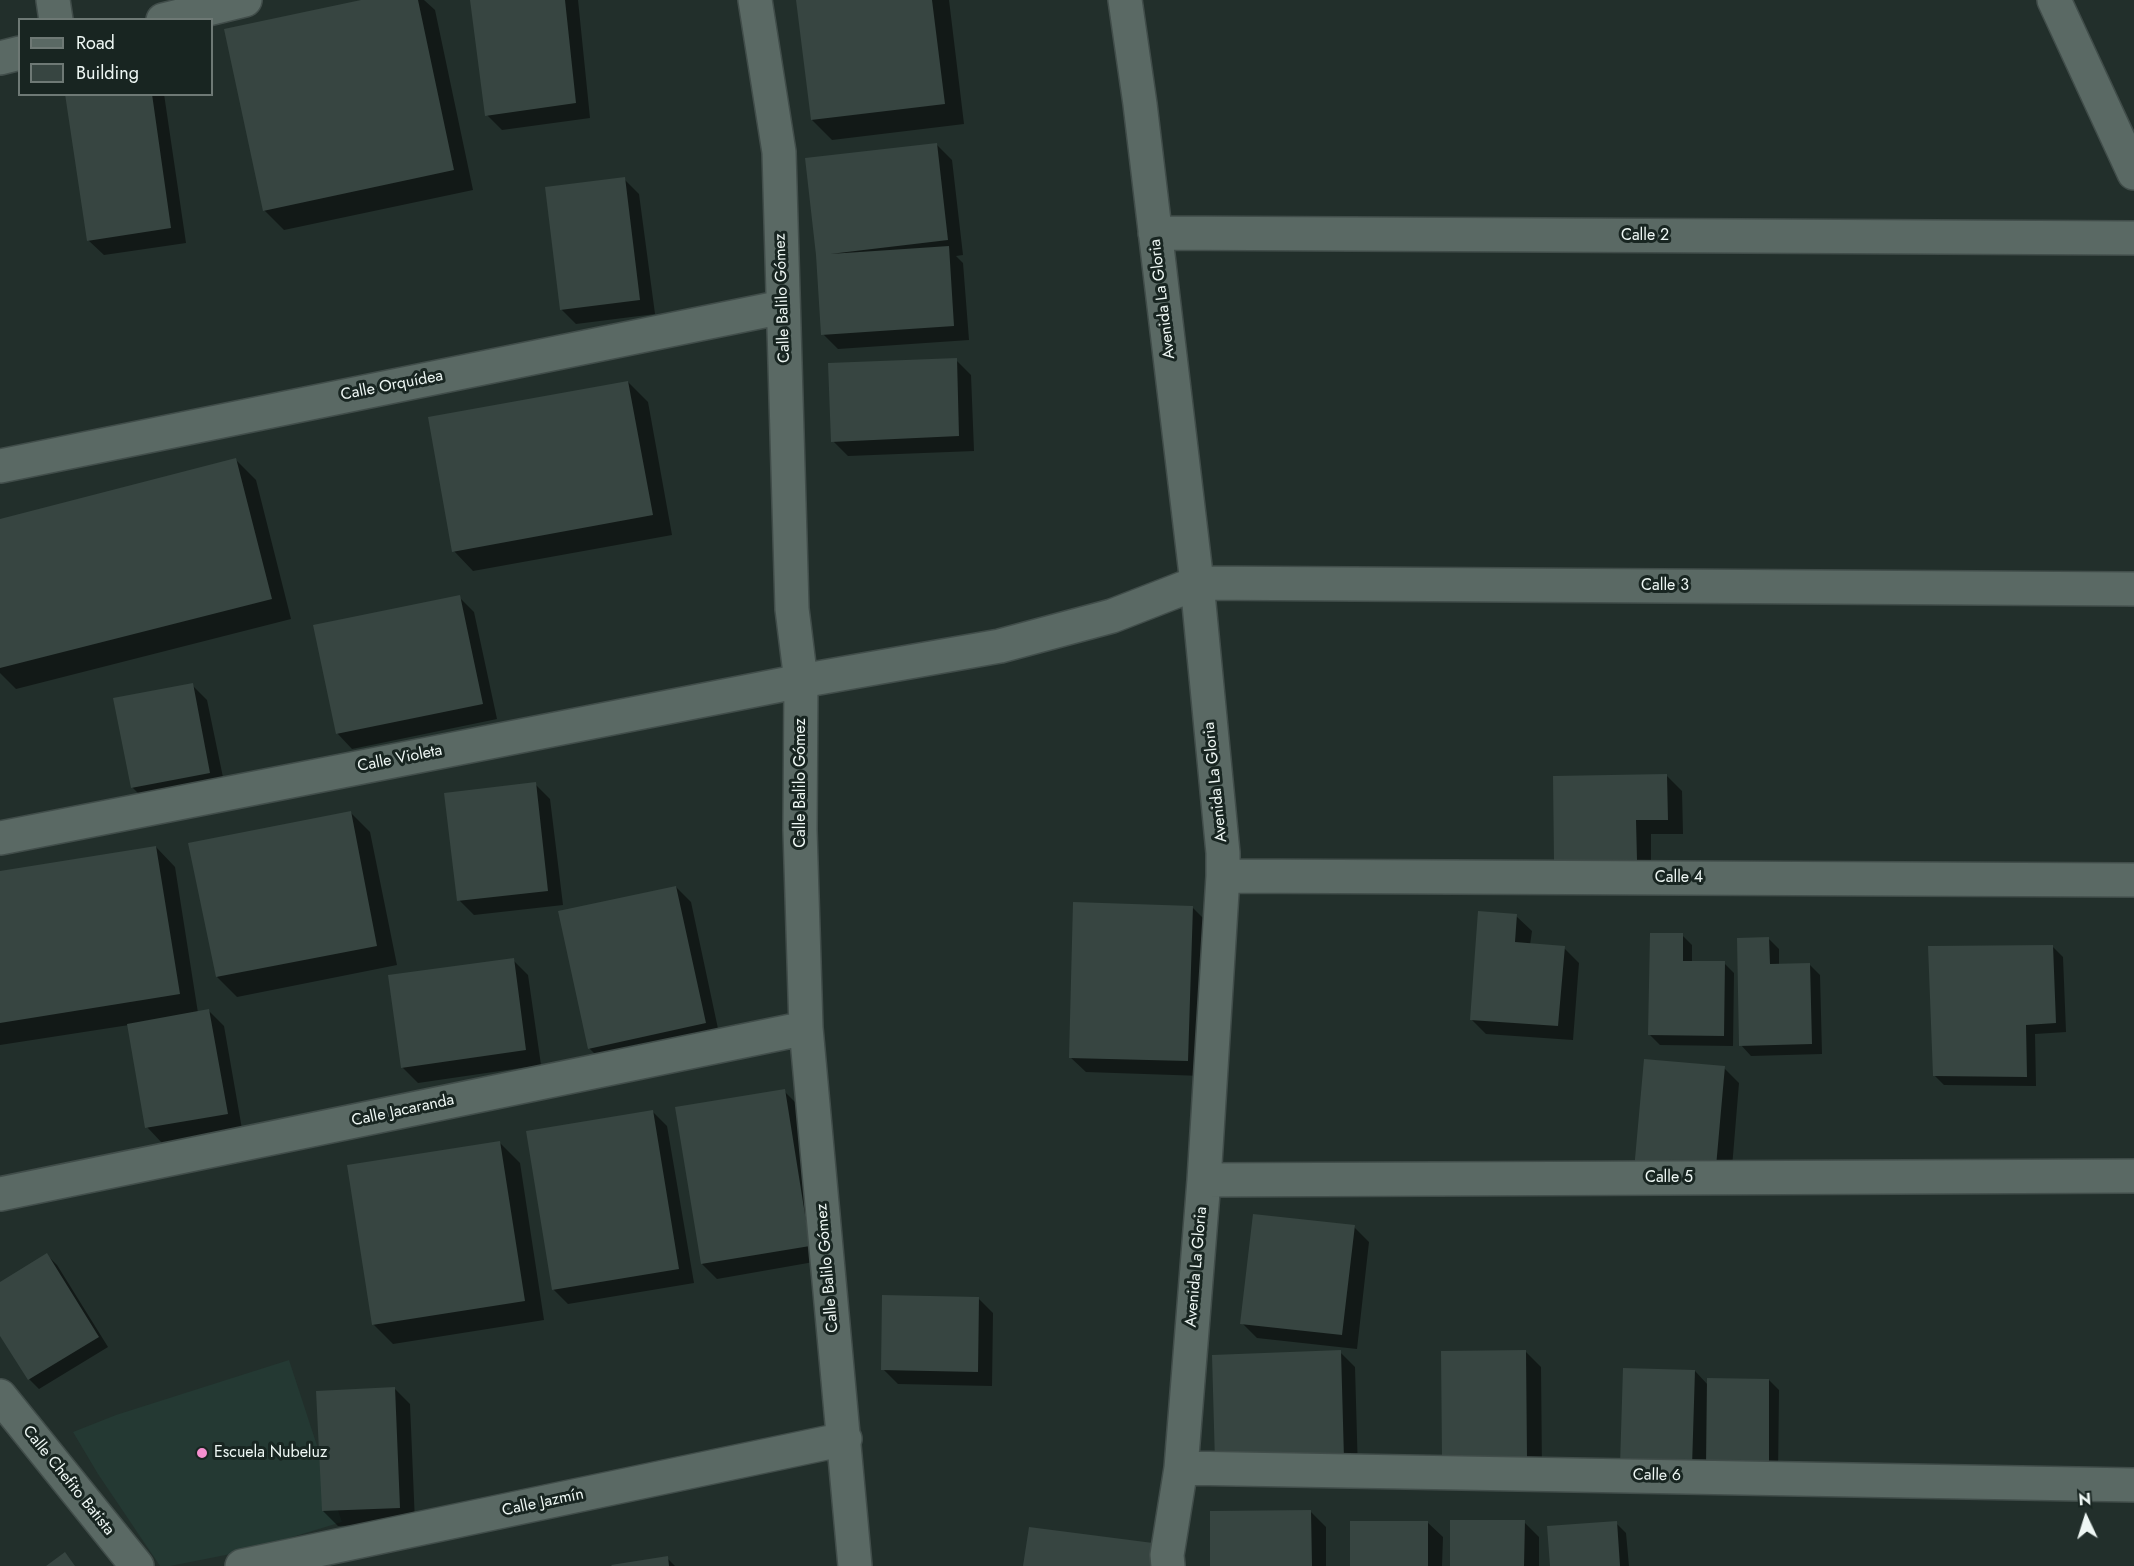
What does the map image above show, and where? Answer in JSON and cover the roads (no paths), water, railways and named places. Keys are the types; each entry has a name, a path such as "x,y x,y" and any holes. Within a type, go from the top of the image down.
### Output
{"street":[{"path":"53,0 56,18"},
{"path":"172,18 245,0"},
{"name":"Calle Balilo Gómez","path":"755,0 779,152 792,609 801,681 800,830 806,1028 855,1566"},
{"name":"Avenida La Gloria","path":"1125,0 1197,583 1223,853 1204,1180 1180,1468 1167,1555 1168,1566"},
{"path":"2054,0 2134,173"},
{"path":"0,58 18,54"},
{"name":"Calle 2","path":"1155,233 2134,238"},
{"name":"Calle Orquídea","path":"0,466 783,307"},
{"name":"Calle 3","path":"1197,583 2134,589"},
{"name":"Calle Violeta","path":"0,838 801,681 1000,646 1112,616 1197,583"},
{"name":"Calle 4","path":"1223,876 2134,880"},
{"name":"Calle Jacaranda","path":"0,1194 806,1028"},
{"name":"Calle 5","path":"1204,1180 2134,1176"},
{"name":"Calle Chefito Batista","path":"0,1395 136,1566"},
{"name":"Calle Jazmín","path":"242,1566 844,1439"},
{"name":"Calle 6","path":"1180,1468 2134,1485"}],"place":[{"name":"Escuela Nubeluz","path":"202,1453"}]}
